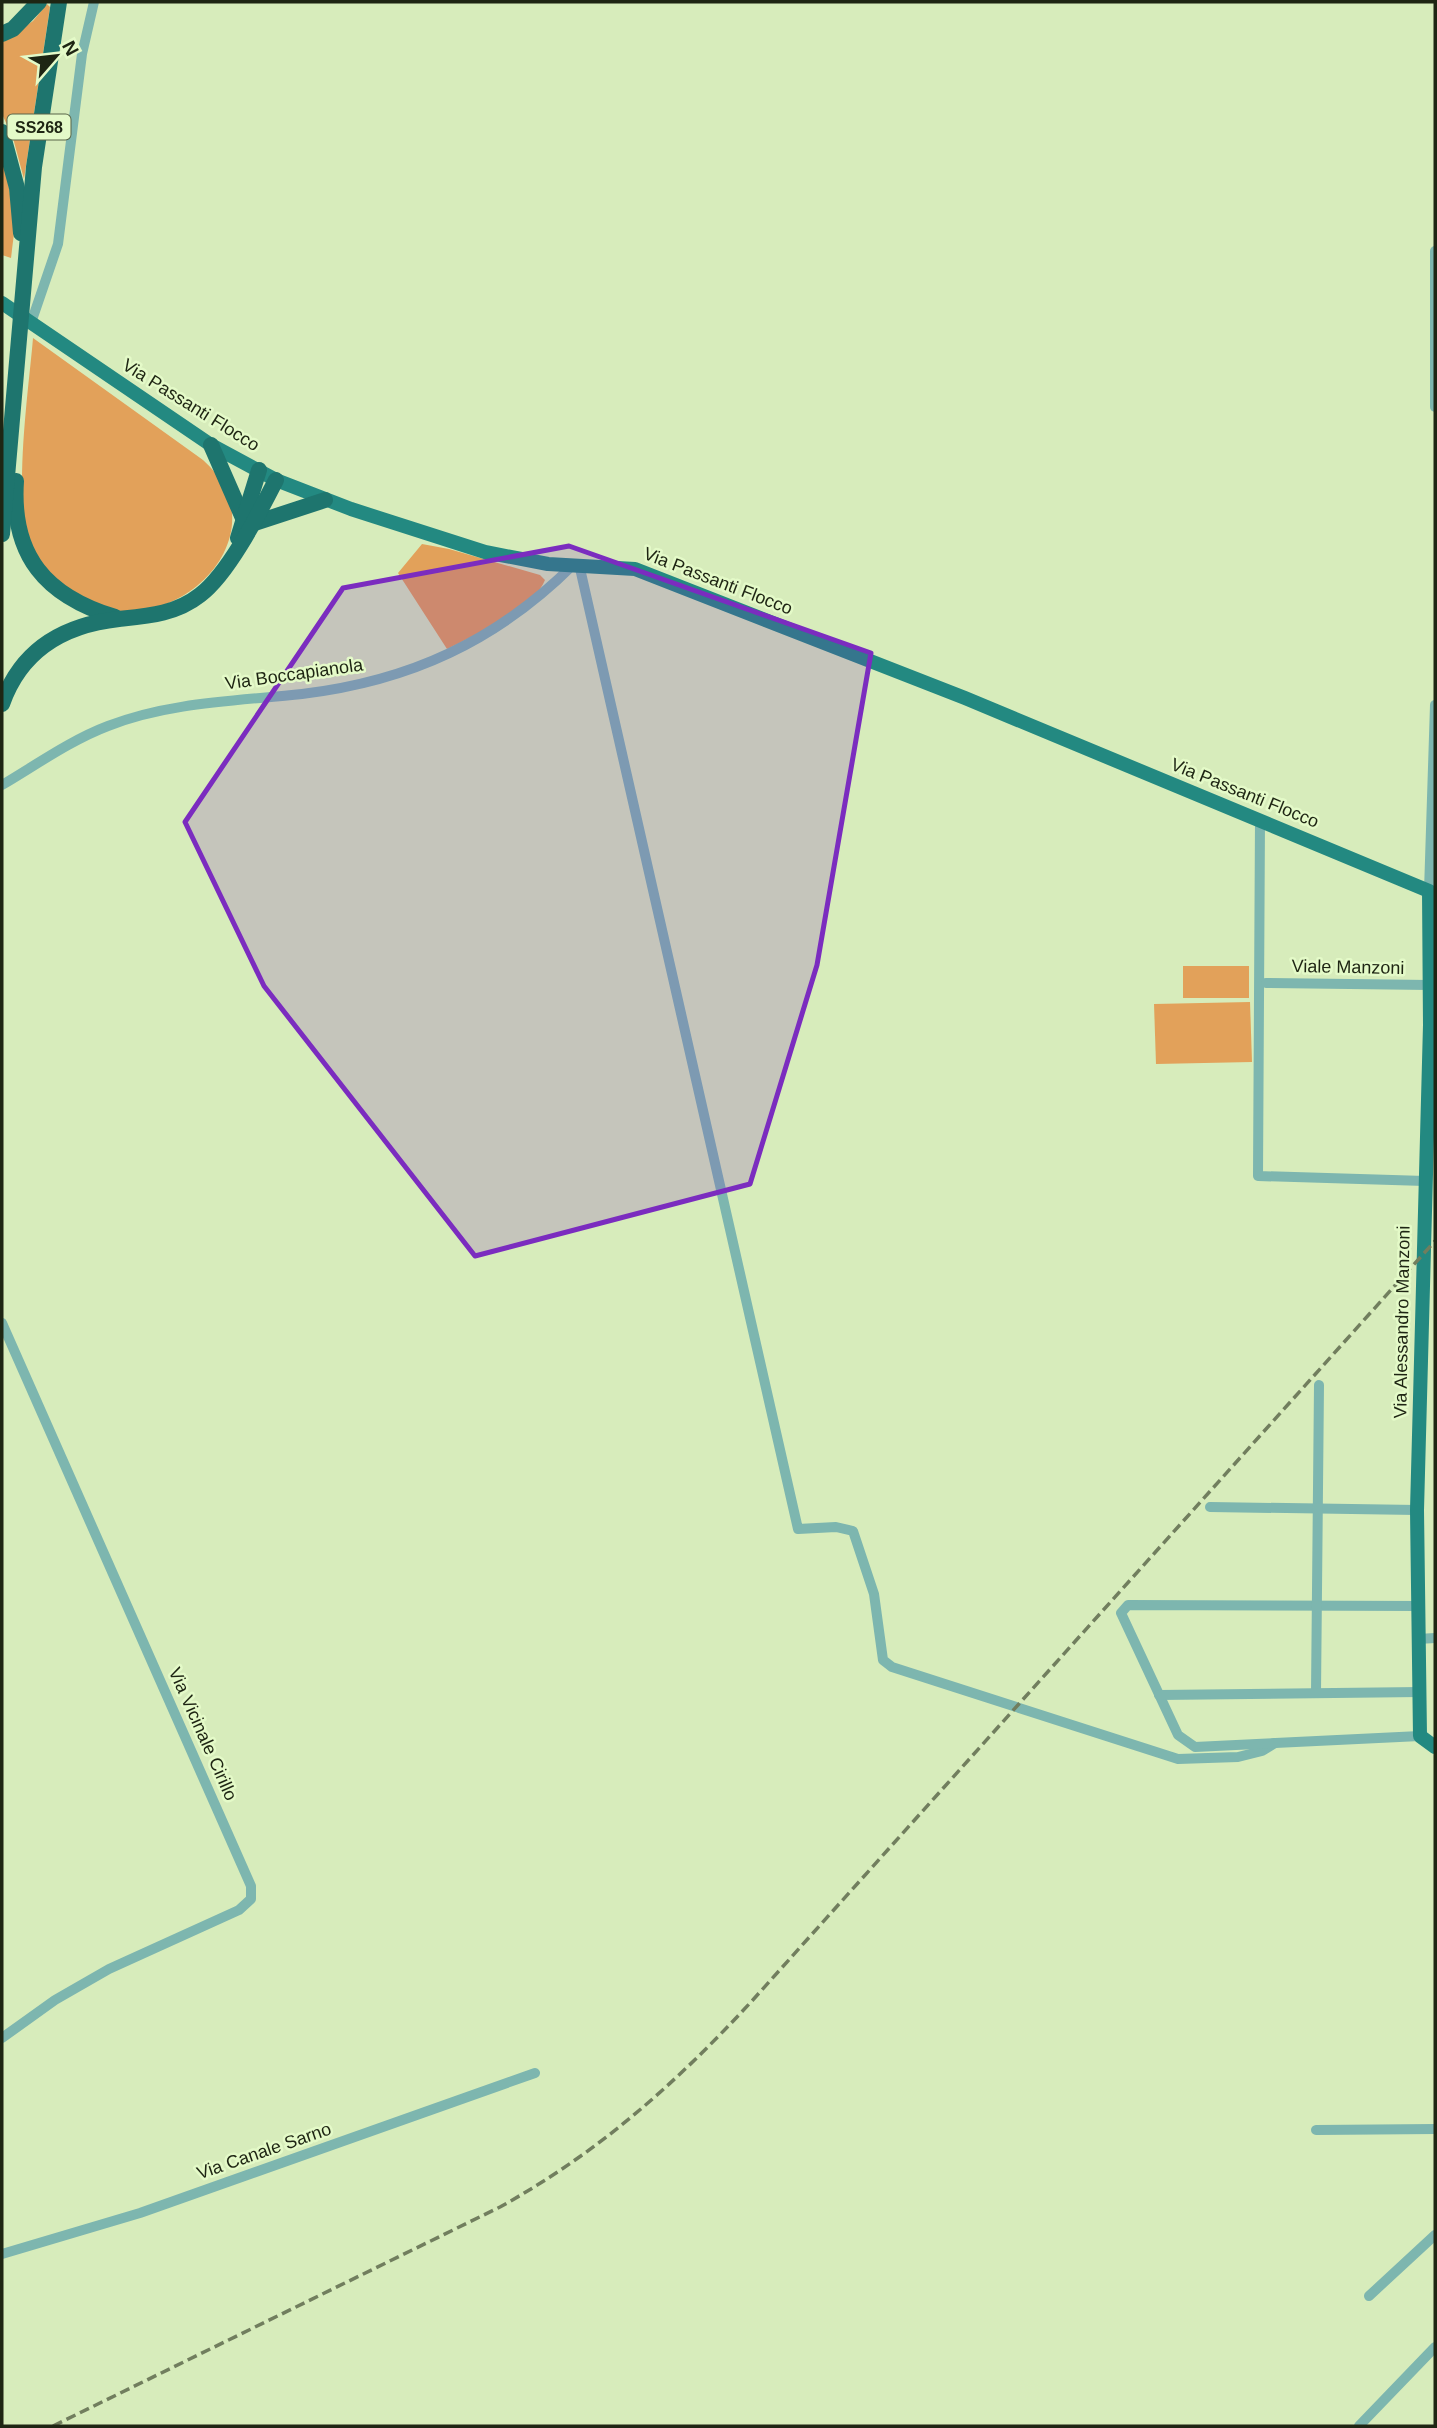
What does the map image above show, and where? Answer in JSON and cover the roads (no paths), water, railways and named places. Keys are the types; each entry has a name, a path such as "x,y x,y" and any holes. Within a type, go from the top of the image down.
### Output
{"highway":[{"path":"2,34 13,29 39,2"},
{"name":"SS268","path":"2,534 25,253 41,110 59,2"},
{"path":"2,132 18,188 19,222 25,253"},
{"path":"13,385 19,434 16,523 23,546 35,567 54,588 73,602 121,619"},
{"path":"211,445 248,521"},
{"path":"248,521 259,470"},
{"path":"2,704 23,662 46,642 72,628 156,616 200,595 236,548 248,521 276,480"},
{"path":"248,521 326,500"}],"main road":[{"name":"Via Passanti Flocco","path":"2,303 211,445 276,480 326,500 485,552 548,564 635,569 699,592 1432,891"},
{"name":"Via Alessandro Manzoni","path":"1420,1736 1417,1510 1432,891"},
{"path":"1420,1736 1435,1746"}],"street":[{"path":"31,323 58,244 82,54 94,2"},
{"path":"1435,251 1435,407"},
{"path":"577,564 798,1529 836,1527 853,1531 874,1594 883,1660 892,1667 1178,1759 1238,1757 1262,1752 1275,1743"},
{"name":"Via Boccapianola","path":"2,785 109,726 201,704 323,691 412,669 470,644 504,624 577,564"},
{"path":"1432,891 1435,705"},
{"path":"1260,820 1258,1176 1425,1181"},
{"name":"Viale Manzoni","path":"1266,983 1429,985"},
{"path":"1422,1264 1435,1252"},
{"name":"Via Vicinale Cirillo","path":"2,1323 251,1886 251,1899 239,1910 109,1969 55,2000 2,2038"},
{"path":"1316,1693 1319,1385"},
{"path":"1210,1507 1417,1510"},
{"path":"1418,1606 1128,1605 1121,1613 1178,1735 1195,1747 1420,1736"},
{"path":"1419,1639 1435,1638"},
{"path":"1159,1695 1420,1692"},
{"name":"Via Canale Sarno","path":"2,2254 152,2209 535,2073"},
{"path":"1316,2130 1435,2129"},
{"path":"1369,2296 1435,2235"},
{"path":"1359,2426 1435,2347"}],"railway":[{"path":"53,2426 500,2207 570,2163 634,2115 693,2061 751,2002 1435,1241"}]}
